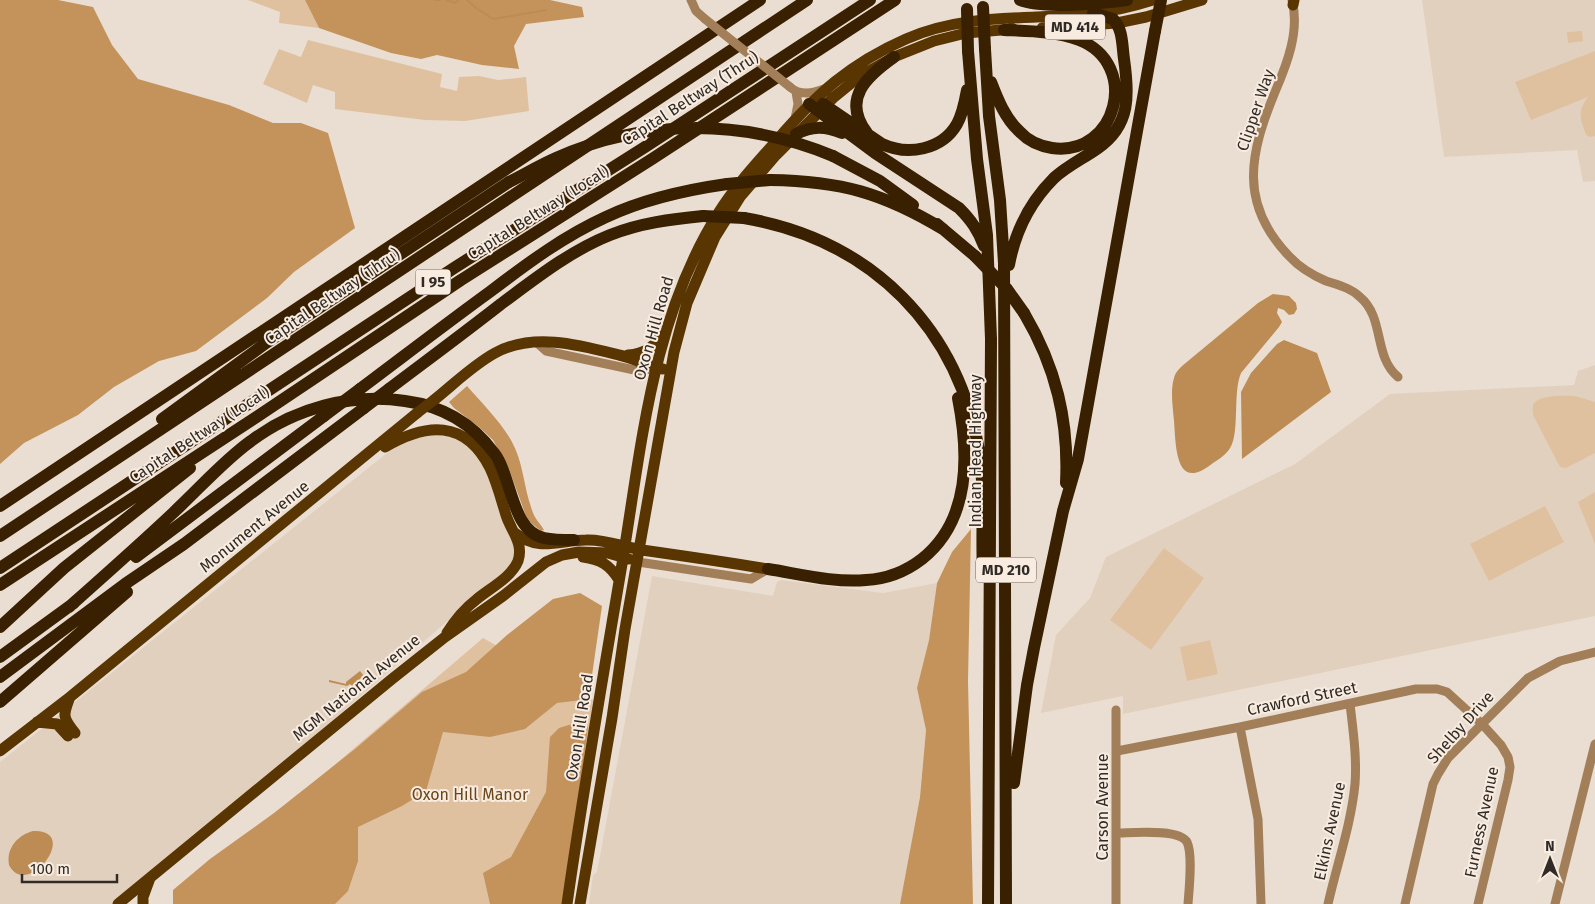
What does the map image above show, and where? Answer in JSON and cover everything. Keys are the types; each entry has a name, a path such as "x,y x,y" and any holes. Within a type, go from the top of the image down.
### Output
{"highway":[{"path":"0,505 760,0"},
{"name":"Capital Beltway (Thru)","path":"0,536 807,0"},
{"name":"Capital Beltway (Thru)","path":"0,568 454,268 645,147 870,0"},
{"name":"Capital Beltway (Local)","path":"0,585 461,280 652,159 894,0"},
{"path":"1020,0 1043,5 1127,0"},
{"path":"1062,511 1078,459 1161,0"},
{"name":"Indian Head Highway","path":"983,4 986,72 1003,232 1006,904"},
{"name":"Indian Head Highway","path":"967,5 969,80 989,263 991,501 988,904"},
{"path":"1004,292 1011,252 1032,205 1055,177 1109,139 1118,128 1124,116 1128,93 1121,34 1117,23 1113,19 1093,13"},
{"path":"986,72 999,101 1019,132 1045,147 1071,148 1084,143 1096,135 1111,114 1116,89 1109,65 1102,55 1080,40 1054,33 1004,30"},
{"path":"874,140 865,129 859,117 856,108 857,99 861,86 866,80 894,57"},
{"path":"821,101 874,140 893,148 922,149 943,139 951,132 961,115 969,80"},
{"path":"821,101 854,138"},
{"path":"796,134 805,129 823,127 841,132 854,138 959,208 976,227 989,263"},
{"path":"17,525 266,343 509,182 557,158 583,147 628,135 666,129 712,128 747,130 790,140 833,156 880,181 904,198 975,256 1007,289 1024,313 1036,333 1056,381 1065,428 1066,482 1062,511 1027,685 1015,768 1007,847"},
{"path":"0,657 525,266 556,244 606,216 645,202 699,188 770,180 815,182 863,192 906,208 943,229"},
{"path":"0,677 125,584 184,544 564,258 611,234 636,226 670,219 703,216 744,218 784,226 828,243 857,259 886,281 920,315 945,352 967,402 980,458 988,749"},
{"path":"768,568 852,581 882,578 896,574 913,565 938,543 950,526 958,509 964,474 965,452 962,418 945,352"},
{"path":"69,607 250,442 285,420 301,413 319,407 355,400 373,398 413,402 438,409 456,417 473,428 497,456 519,515 530,531 543,538 574,540"},
{"path":"0,627 64,568 258,416"},
{"path":"0,637 107,534"},
{"path":"0,702 184,544"},
{"path":"0,707 30,676"}],"main road":[{"name":"Oxon Hill Road","path":"580,904 670,371 688,303 715,237 740,197 796,134 821,101 851,69 888,47 947,25 987,19 1093,13 1119,9 1153,0"},
{"name":"MD 414","path":"821,101 894,57 918,46 950,36 975,32 1085,27 1117,23 1146,17 1202,0"},
{"name":"Oxon Hill Road","path":"567,904 636,468 656,368 667,327 688,268 718,213 734,191 795,120 821,101"},
{"path":"619,355 645,352 660,339 667,327"},
{"name":"Monument Avenue","path":"0,751 70,697 417,413 495,352 513,345 554,342 619,355 670,371"},
{"path":"353,466 401,438 429,429 440,429 460,436 476,449 489,466 496,480 507,516 516,533 520,554 514,568 455,619 445,637"},
{"name":"MGM National Avenue","path":"516,533 521,538 538,544 595,540 624,551 638,562"},
{"name":"MGM National Avenue","path":"118,904 445,637 503,596 546,562 562,555 579,552 640,550 768,568"},
{"path":"546,562 574,557 594,559 608,566 619,580"},
{"path":"37,722 57,724 72,735 64,718 64,712 70,697"},
{"path":"143,904 142,896 151,876"}],"street":[{"path":"691,0 696,10 705,19 793,90 809,94 821,101"},
{"name":"Clipper Way","path":"1293,2 1294,22 1291,46 1284,72 1271,102 1255,151 1253,165 1254,184 1258,205 1274,240 1290,258 1315,276 1353,291 1369,306 1377,324 1383,357 1387,365 1398,377"},
{"path":"793,90 798,104 795,120"},
{"name":"Monument Avenue","path":"536,342 546,351 639,371 656,368"},
{"path":"638,562 751,579 768,568"},
{"name":"Shelby Drive","path":"1405,904 1435,779 1442,767 1458,747 1528,678 1560,661 1595,652"},
{"name":"Crawford Street","path":"1117,751 1350,704 1416,688 1438,689 1447,692 1482,724"},
{"name":"Elkins Avenue","path":"1328,904 1349,821 1354,790 1356,760 1350,704"},
{"name":"Carson Avenue","path":"1116,710 1116,904"},
{"name":"Furness Avenue","path":"1478,904 1510,767 1505,751 1482,724"},
{"path":"1240,727 1257,813 1260,839 1261,904"},
{"path":"1555,904 1595,744"},
{"path":"1116,833 1167,833 1179,835 1186,841 1189,852 1188,904"}],"shaded area":[{"path":"0,0 58,0 93,7 112,45 138,79 229,105 273,123 301,123 328,133 355,228 294,272 267,298 196,351 159,361 114,387 78,415 24,443 0,464"},
{"path":"305,0 550,0 582,7 584,17 526,24 514,46 519,69 482,65 437,55 421,59 391,53 319,28"},
{"path":"1422,0 1595,0 1595,181 1583,182 1577,150 1444,157"},
{"path":"1273,294 1289,296 1296,303 1297,309 1294,314 1289,315 1284,310 1278,308 1277,313 1282,322 1241,373 1238,382 1232,444 1223,456 1200,471 1191,473 1184,470 1177,453 1172,394 1175,374 1182,366 1258,303"},
{"path":"1284,340 1317,353 1331,392 1242,459 1241,392 1251,373 1277,344"},
{"path":"1595,365 1595,616 1123,714 1123,696 1041,713 1056,635 1090,598 1106,557 1295,464 1390,394 1574,385 1578,371"},
{"path":"467,386 496,419 511,440 521,466 533,513 544,530 541,531 526,516 509,469 493,440 449,402"},
{"path":"429,432 460,436 481,454 516,551 510,567 120,904 0,904 0,762 392,449 410,439"},
{"path":"971,529 968,681 973,904 900,904 920,797 926,730 917,688 929,640 937,583 952,552"},
{"path":"652,576 773,596 777,582 781,580 883,593 937,583 929,640 917,688 926,730 920,797 900,904 589,904 593,875 597,872"},
{"path":"580,593 602,606 590,689 582,700 557,703 525,729 490,737 443,732 426,791 402,806 358,827 358,861 348,891 335,904 173,904 173,890 210,859 274,813 355,749 422,692 466,672 507,635 553,599"},
{"path":"360,671 364,676 352,686 350,684 347,686 329,682 329,680 346,684"},
{"path":"575,723 588,727 566,904 490,904 483,873 511,857 546,792 550,737 559,728"},
{"path":"33,831 47,833 52,841 52,850 46,861 37,870 27,875 17,874 9,865 9,853 18,839"}],"green space":[{"path":"248,0 305,0 319,28 279,23 280,12"},
{"path":"1582,31 1583,41 1568,43 1567,32"},
{"path":"308,40 442,74 440,87 457,91 459,77 479,76 498,80 526,77 529,111 465,121 425,120 335,109 335,92 313,85 307,103 263,84 279,49 301,57"},
{"path":"1595,51 1595,136 1590,137 1586,135 1581,119 1582,107 1588,97 1531,120 1515,82"},
{"path":"1575,396 1595,402 1595,453 1566,468 1560,467 1533,415 1533,406 1534,403 1543,398"},
{"path":"1595,492 1595,544 1578,502"},
{"path":"1545,506 1564,542 1489,581 1470,544"},
{"path":"1164,548 1204,578 1151,650 1110,620"},
{"name":"Oxon Hill Manor","path":"483,638 593,700 565,904 246,904 228,856"},
{"path":"1210,640 1218,674 1187,681 1180,647"}],"waterway":[{"path":"435,0 440,0"},
{"path":"446,0 456,3 458,0"},
{"path":"467,0 493,19 546,10"}]}
